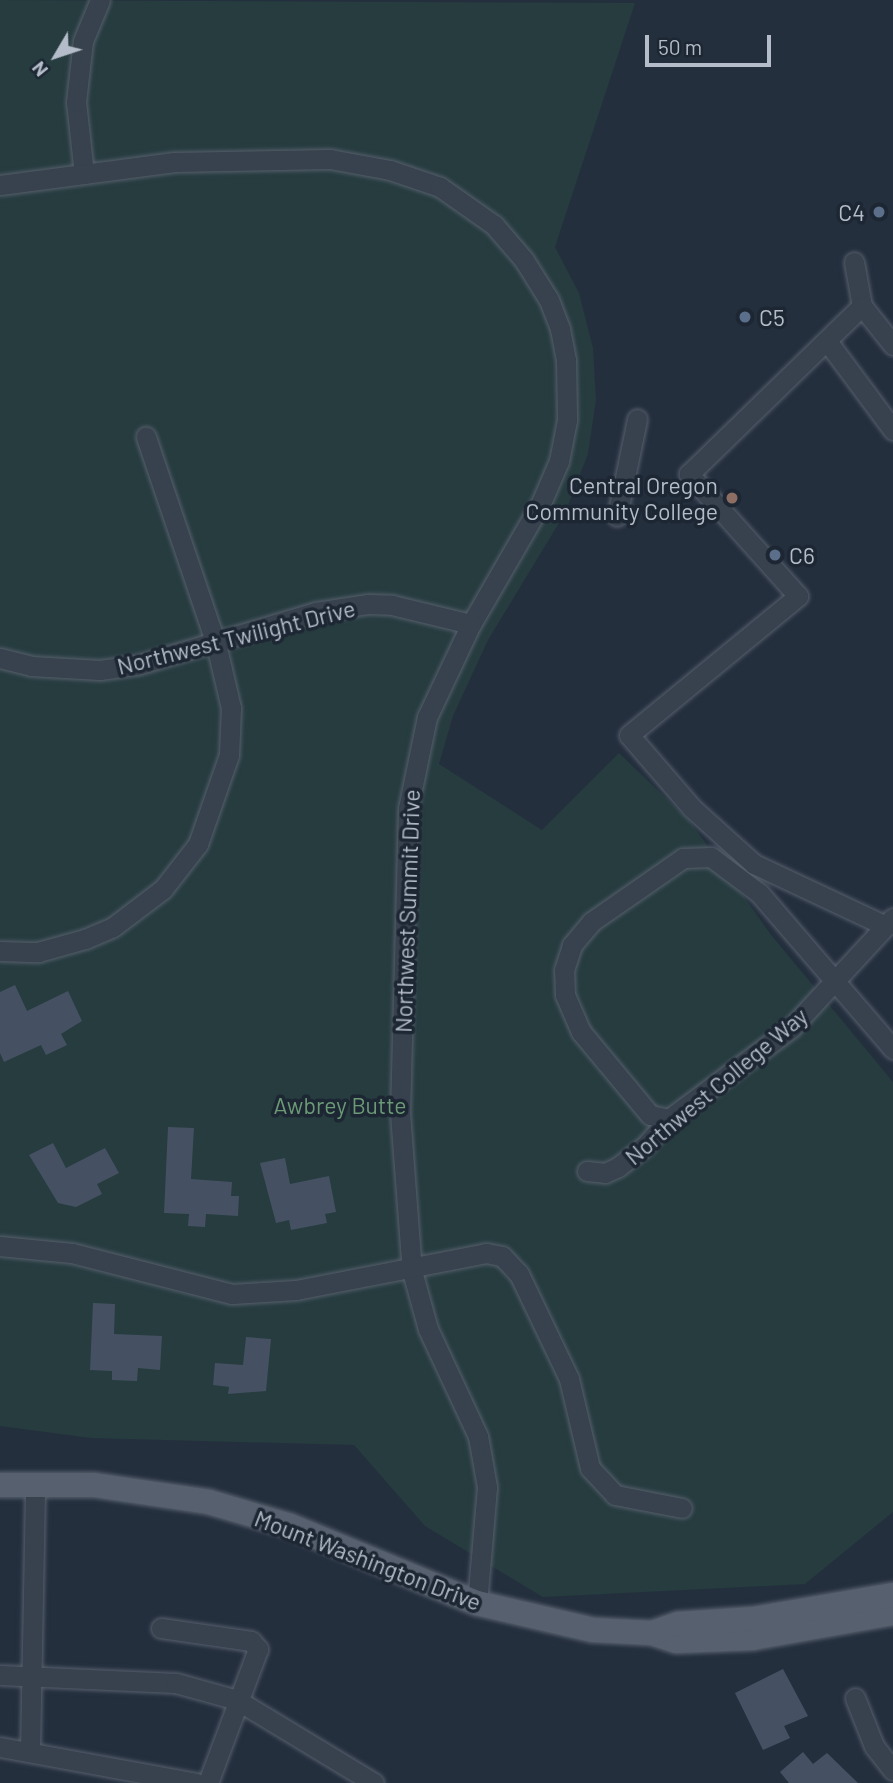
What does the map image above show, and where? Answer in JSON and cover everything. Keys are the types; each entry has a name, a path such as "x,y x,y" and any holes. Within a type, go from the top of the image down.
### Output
{"main road":[{"name":"Mount Washington Drive","path":"0,1485 94,1485 209,1502 290,1526 477,1604 593,1630 652,1633 677,1641 752,1638 893,1613"},
{"name":"Mount Washington Drive","path":"652,1633 678,1624 753,1619 893,1595"}],"street":[{"path":"84,174 76,102 83,41 100,0"},
{"name":"Northwest Summit Drive","path":"0,185 174,162 330,159 390,170 440,187 494,225 524,260 549,300 560,329 566,360 567,420 559,461 541,503 471,624 427,717 408,809 400,1113 412,1271 428,1328 478,1436 487,1487 477,1604"},
{"path":"855,262 862,306 893,345"},
{"path":"862,306 689,474 798,596 629,735 692,808 754,864 890,922"},
{"path":"827,341 893,430"},
{"path":"617,516 636,419"},
{"path":"0,951 62,947 113,927 163,889 198,844 229,755 231,708 216,644 146,438"},
{"name":"Northwest Twilight Drive","path":"0,658 31,666 100,670 137,665 216,644 317,612 368,604 392,605 471,624"},
{"path":"669,1119 650,1115 581,1032 565,995 564,970 572,945 591,922 665,867 699,854 711,857 759,893 837,980 893,1049"},
{"name":"Northwest College Way","path":"587,1171 606,1173 618,1167 645,1147 669,1119 791,1028 890,922"},
{"path":"0,1246 72,1253 232,1294 296,1290 412,1271 467,1256 502,1256 519,1274 569,1379 590,1468 615,1495 682,1508"},
{"path":"30,1751 35,1484"},
{"path":"161,1628 251,1641 258,1649 208,1783"},
{"path":"0,1675 176,1683 237,1700 374,1783"},
{"path":"855,1698 874,1746 893,1770"},
{"path":"0,1747 196,1783"}],"green space":[{"name":"Awbrey Butte","path":"0,0 635,3 555,247 579,293 593,348 596,400 588,454 565,513 488,640 453,716 439,764 542,830 619,753 689,820 772,936 893,1082 893,1512 805,1584 543,1597 425,1526 354,1445 91,1438 0,1426"}],"building":[{"path":"15,985 27,1011 68,991 82,1021 61,1034 67,1045 46,1055 41,1045 4,1062 0,1053 0,992"},
{"path":"168,1127 194,1128 191,1179 232,1182 231,1196 239,1196 238,1216 206,1214 205,1227 188,1226 189,1214 164,1213"},
{"path":"53,1143 66,1168 105,1148 119,1173 97,1184 102,1194 76,1207 58,1203 29,1155"},
{"path":"285,1158 290,1184 329,1176 336,1212 325,1214 327,1223 291,1230 289,1220 276,1223 260,1163"},
{"path":"93,1303 115,1304 114,1334 162,1336 160,1370 138,1368 137,1381 112,1380 112,1371 90,1370"},
{"path":"246,1337 271,1339 266,1391 228,1394 229,1387 213,1385 215,1363 243,1365"},
{"path":"783,1669 808,1716 784,1726 790,1738 763,1750 735,1693"},
{"path":"803,1752 813,1764 827,1753 858,1783 789,1783 780,1772"}],"place":[{"name":"C4","path":"879,212"},
{"name":"C5","path":"745,317"},
{"name":"Central Oregon Community College","path":"732,498"},
{"name":"C6","path":"775,555"}]}
